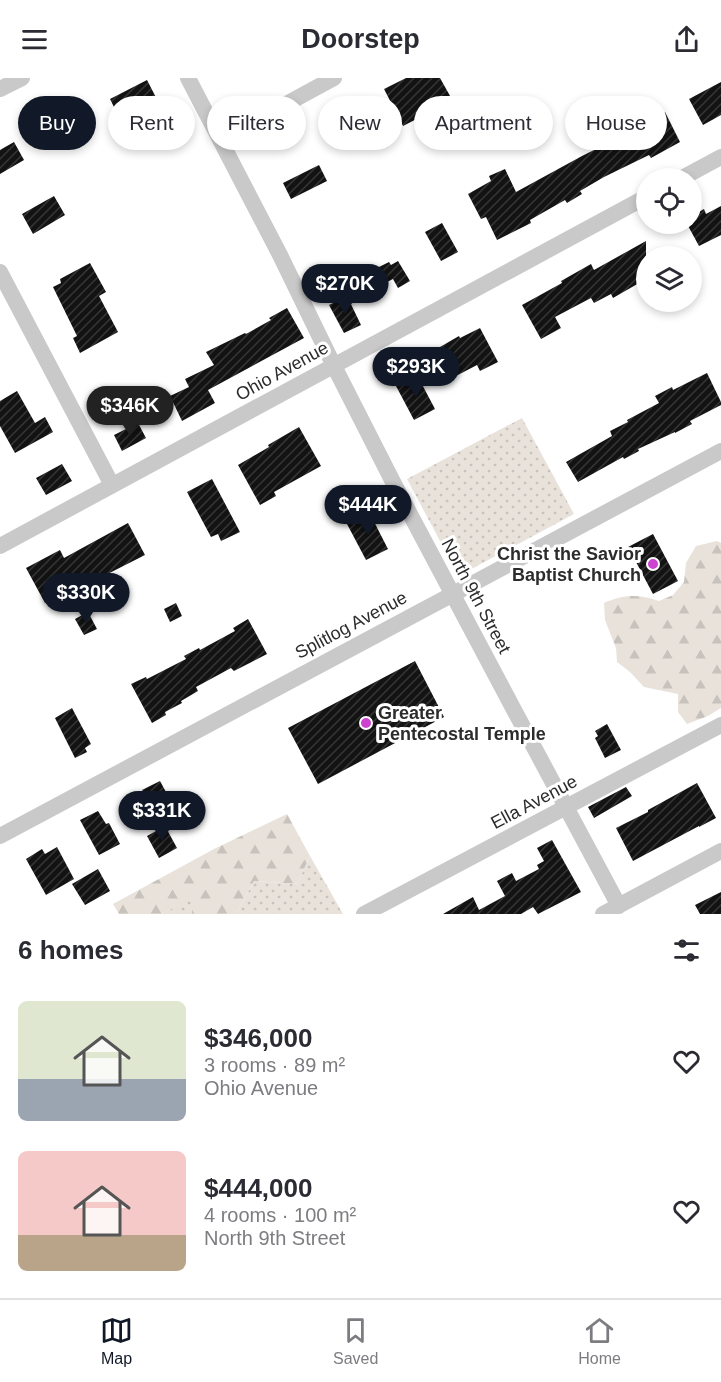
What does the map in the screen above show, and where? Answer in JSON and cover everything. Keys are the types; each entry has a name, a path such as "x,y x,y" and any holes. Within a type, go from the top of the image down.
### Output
{"street":[{"path":"0,89 22,78"},
{"name":"North 9th Street","path":"188,78 207,115"},
{"path":"301,96 334,78"},
{"name":"North 9th Street","path":"225,150 393,482 619,906"},
{"path":"701,168 721,157"},
{"name":"Ohio Avenue","path":"0,546 636,202"},
{"path":"0,272 112,485"},
{"name":"Splitlog Avenue","path":"0,836 721,451"},
{"name":"Ella Avenue","path":"364,914 721,725"},
{"path":"603,914 721,851"}],"green space":[{"path":"522,418 574,514 464,573 456,571 407,479"},
{"path":"717,541 721,543 721,708 687,724 678,712 678,694 644,687 617,662 616,648 605,620 604,603 631,596 659,601 673,595 684,582 686,563 696,546"},
{"path":"287,814 310,856 297,884 254,881 236,914 192,914 192,898 162,914 119,914 113,904 214,849"},
{"path":"310,856 343,914 236,914 254,881 297,884"},
{"path":"192,897 192,914 162,914"}],"building":[{"path":"406,78 440,78 450,96 414,96 414,120 403,126 402,96 388,96 384,89"},
{"path":"147,80 155,96 116,96"},
{"path":"721,82 721,115 703,125 689,99"},
{"path":"667,116 680,142 667,149"},
{"path":"14,142 24,160 0,174 0,150"},
{"path":"594,150 666,150 651,158 649,155 604,177 580,191 582,194 567,203 565,200 530,220 531,223 497,240 486,217 481,219 468,194 491,181 489,176 505,169 516,192"},
{"path":"319,165 327,181 291,199 283,183"},
{"path":"54,196 65,215 33,234 22,214"},
{"path":"721,206 721,235 699,246 692,234 702,234 702,210 704,209 706,214"},
{"path":"442,223 458,252 441,261 425,232"},
{"path":"636,247 636,285 613,298 611,294 594,303 591,298 555,317 561,328 541,339 522,305 591,264 594,270"},
{"path":"398,261 410,281 398,288 393,279 381,285 373,270 389,262 391,265"},
{"path":"90,263 106,292 99,296 118,332 80,353 73,338 77,336 53,287 61,283 60,279"},
{"path":"347,296 361,325 344,333 329,305"},
{"path":"287,308 304,338 208,390 215,403 182,421 170,396 189,387 185,379 214,365 206,352 246,334"},
{"path":"480,328 498,362 480,371 477,365 456,376 440,347"},
{"path":"707,373 721,405 690,421 692,424 638,449 639,451 624,459 623,457 578,482 566,462 612,436 610,431 628,422 627,420 659,403 655,396"},
{"path":"417,375 435,409 414,420 396,386"},
{"path":"17,391 35,423 45,417 53,432 15,453 0,426 0,401"},
{"path":"138,423 146,438 122,451 114,435"},
{"path":"299,427 321,466 274,492 276,496 260,505 238,465"},
{"path":"62,464 72,481 46,495 36,478"},
{"path":"212,479 240,532 221,541 218,534 211,537 187,492"},
{"path":"369,512 388,549 366,560 347,524"},
{"path":"128,523 145,555 64,596 62,593 45,603 26,568 60,550 64,558"},
{"name":"Christ the Savior Baptist Church","path":"653,534 678,581 653,594 628,547"},
{"path":"176,603 182,616 170,622 164,609"},
{"path":"88,612 97,629 84,635 75,619"},
{"path":"248,619 267,654 234,671 231,668 196,687 198,691 152,723 131,684 146,677 147,679 186,659 184,656 235,631 233,628"},
{"name":"Greater Pentecostal Temple","path":"415,661 444,717 318,784 288,728"},
{"path":"72,708 91,744 85,748 87,752 75,758 55,718"},
{"path":"607,724 621,750 605,758 595,738 598,736 595,731"},
{"path":"160,781 179,816 161,826 142,790"},
{"path":"697,783 716,818 633,861 616,828"},
{"path":"626,787 632,796 594,818 588,807"},
{"path":"98,811 106,824 109,823 120,844 99,855 80,820"},
{"path":"165,826 177,848 159,858 147,836"},
{"path":"552,840 581,892 538,914 533,907 521,914 443,914 473,897 479,910 505,896 497,881 512,873 516,881 539,869 537,865 544,861 537,848"},
{"path":"57,847 74,879 46,895 26,859 42,849 45,854"},
{"path":"98,869 110,891 85,905 72,884"},
{"path":"721,892 721,914 700,914 695,905"}],"place":[{"name":"Christ the Savior Baptist Church","path":"653,564"},
{"name":"Greater Pentecostal Temple","path":"366,723"}]}
